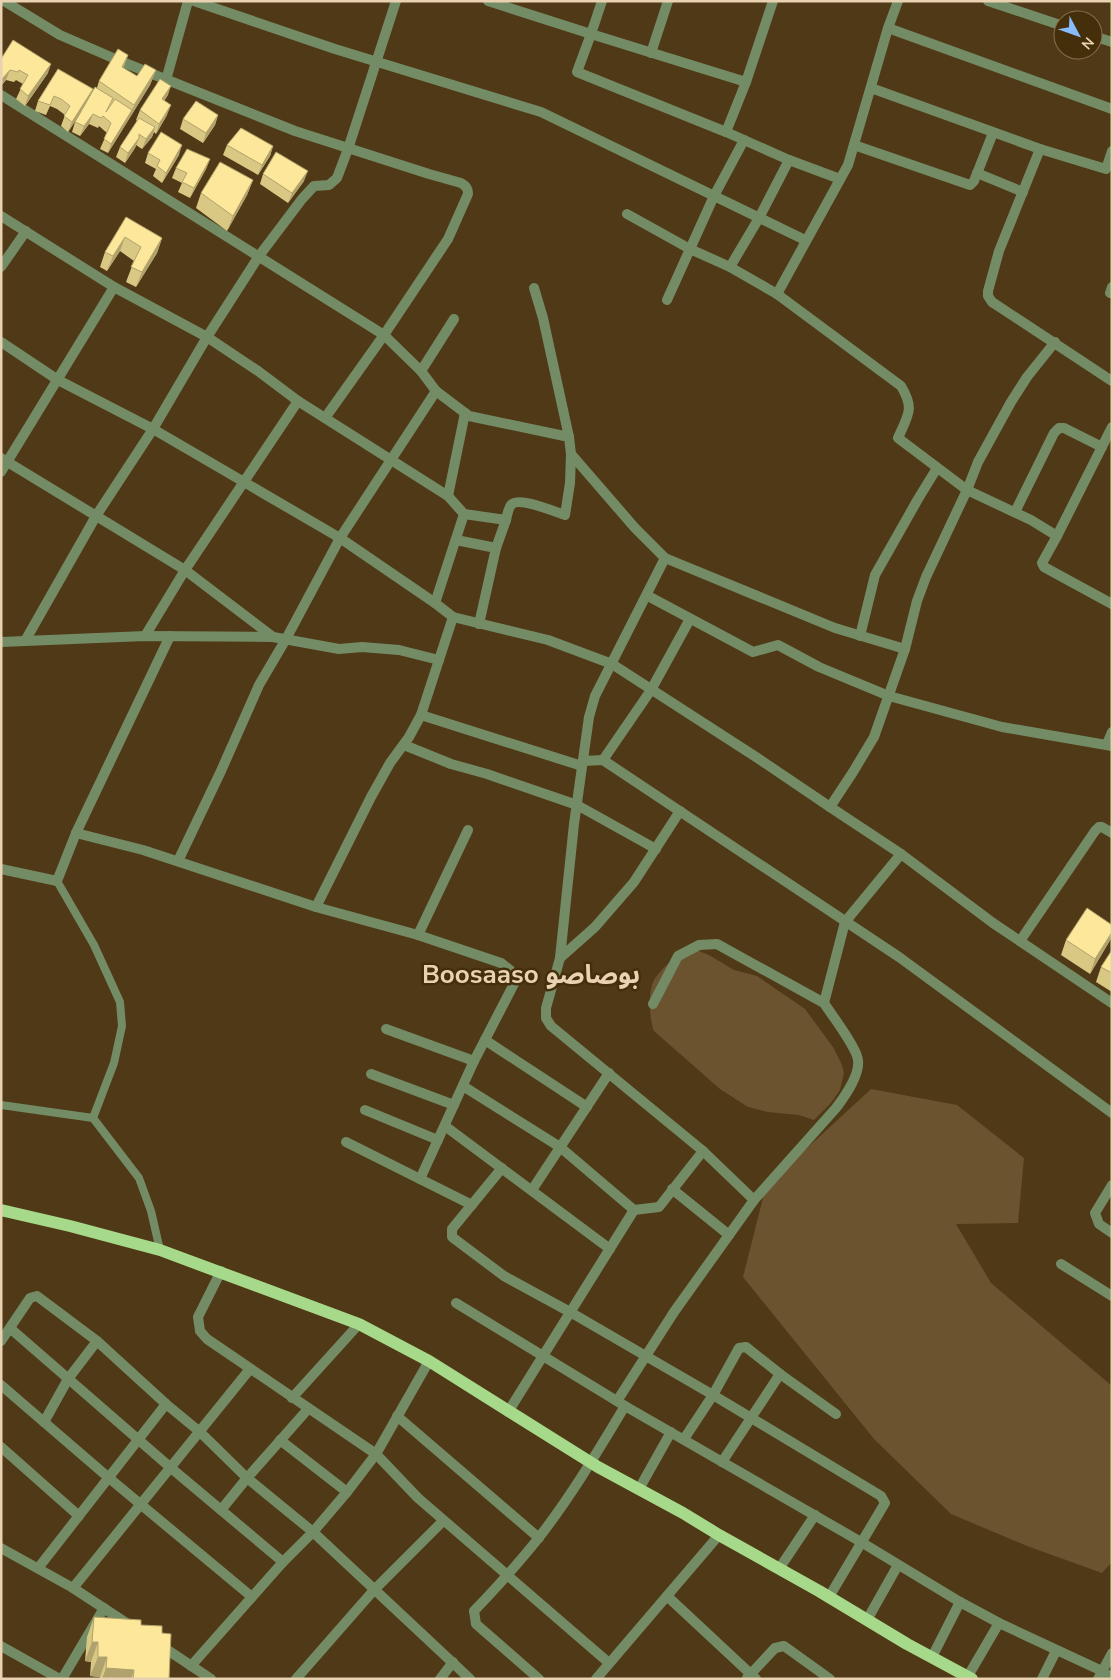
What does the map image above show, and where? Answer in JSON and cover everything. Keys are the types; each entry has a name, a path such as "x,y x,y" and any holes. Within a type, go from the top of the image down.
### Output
{"main road":[{"path":"1,1210 160,1250 359,1324 429,1361 591,1462 829,1597 965,1677"}],"street":[{"path":"4,1 60,35 120,62 295,131 461,183 468,190 467,198 448,239 384,335 325,418"},
{"path":"166,80 188,1"},
{"path":"194,1 376,61 541,112 805,240"},
{"path":"25,641 96,516 153,429 207,337 259,256 309,190 314,186 329,185 337,178 396,1"},
{"path":"488,1 746,82"},
{"path":"602,1 577,72 726,132 789,160 840,179"},
{"path":"651,53 668,1"},
{"path":"726,132 746,82 774,1"},
{"path":"777,294 805,240 848,165 888,28 898,1"},
{"path":"988,1 1053,23"},
{"path":"888,28 1112,108"},
{"path":"870,88 992,133 1109,170 1112,151"},
{"path":"1,95 384,335 421,371 436,391 469,416 569,437"},
{"path":"854,146 970,185 977,173 992,133"},
{"path":"667,300 714,196 744,140"},
{"path":"1040,149 999,251 989,285 988,296 992,302 1112,381"},
{"path":"730,267 759,218 789,160"},
{"path":"977,173 1023,192"},
{"path":"627,214 690,249 730,267 777,294 901,386 908,397 910,407 898,438 967,490 1015,512 1057,536"},
{"path":"1,216 114,286 207,337 258,371 298,401 448,496 464,514 506,520"},
{"path":"1,267 26,231"},
{"path":"1,472 4,460 58,380 114,286"},
{"path":"479,624 496,548 510,506 515,502 531,504 565,516 572,454 543,318 534,288"},
{"path":"421,371 454,319"},
{"path":"1,342 58,380 153,429 340,538 453,617 548,640 612,664 901,854 973,909 1112,1003"},
{"path":"830,807 874,737 905,649 916,601 978,462 1027,377 1055,342"},
{"path":"178,861 259,685 340,538 436,391"},
{"path":"145,636 185,570 298,401"},
{"path":"448,496 465,413"},
{"path":"1112,427 1042,563 1044,567 1112,604"},
{"path":"1015,512 1058,428 1064,428 1102,447"},
{"path":"572,454 635,528 665,558 835,628 905,649"},
{"path":"4,460 185,570 273,637"},
{"path":"860,636 876,575 937,468"},
{"path":"435,603 464,514"},
{"path":"456,540 496,548"},
{"path":"665,558 648,596 594,700 589,717 560,958 546,1008 546,1018 551,1026 703,1151 754,1200"},
{"path":"648,596 753,652 778,645 819,667 889,696 1002,727 1109,745 1112,732"},
{"path":"316,907 371,797 421,715 453,617"},
{"path":"421,715 583,764 603,760 652,690 690,618"},
{"path":"1,642 145,636 273,637 339,650 362,648 399,650 439,660"},
{"path":"1,869 57,880 76,833 170,636"},
{"path":"404,745 451,764 488,774 577,805 656,849"},
{"path":"603,760 899,956 1112,1113"},
{"path":"560,958 595,927 634,882 680,811"},
{"path":"1020,941 1096,829 1102,827 1112,833"},
{"path":"418,936 468,830"},
{"path":"76,833 143,850 316,907 418,936 501,963 510,970 516,980 474,1061 420,1179"},
{"path":"824,1003 845,922 901,854"},
{"path":"539,1679 476,1624 474,1611 507,1576 538,1538 591,1462 646,1357 674,1312 754,1200 836,1108 847,1093 857,1072 858,1057 824,1003 716,944 699,945 678,956 653,1004"},
{"path":"386,1029 474,1061"},
{"path":"485,1040 587,1107"},
{"path":"532,1190 609,1073"},
{"path":"371,1074 454,1105"},
{"path":"463,1086 560,1147 634,1210 658,1207 703,1151"},
{"path":"364,1110 438,1140"},
{"path":"444,1126 610,1249"},
{"path":"346,1142 472,1205"},
{"path":"502,1168 452,1229 452,1237 504,1276 570,1312 881,1496 885,1503 829,1597"},
{"path":"1112,1185 1095,1212 1099,1224 1112,1233"},
{"path":"672,1189 729,1235"},
{"path":"508,1412 634,1210"},
{"path":"1060,1264 1112,1296"},
{"path":"221,1272 198,1317 200,1331 207,1339 376,1454 418,1498 609,1663"},
{"path":"1,1341 11,1329 30,1298 37,1296 97,1341 166,1404 200,1432 247,1478 313,1532 470,1679"},
{"path":"456,1303 621,1403 861,1542 960,1602 1100,1675 1112,1678"},
{"path":"292,1398 359,1324"},
{"path":"11,1329 171,1468 284,1562"},
{"path":"44,1422 68,1379 97,1341"},
{"path":"684,1439 739,1348 746,1347 836,1414"},
{"path":"191,1666 347,1492 376,1454 429,1361"},
{"path":"73,1588 250,1369"},
{"path":"722,1462 780,1374"},
{"path":"1,1385 252,1597"},
{"path":"39,1567 166,1404"},
{"path":"221,1510 308,1409"},
{"path":"397,1416 538,1538"},
{"path":"640,1489 671,1432"},
{"path":"280,1440 347,1492"},
{"path":"1,1447 79,1516"},
{"path":"779,1569 815,1515"},
{"path":"296,1679 374,1590 443,1520"},
{"path":"596,1679 719,1535"},
{"path":"1,1548 39,1567 73,1588 211,1679"},
{"path":"867,1620 898,1565"},
{"path":"667,1596 751,1677 775,1648 784,1646 830,1679"},
{"path":"932,1657 960,1602"},
{"path":"1,1646 61,1679 104,1608"},
{"path":"965,1677 999,1623"},
{"path":"1042,1679 1056,1651"},
{"path":"1100,1675 1112,1653"},
{"path":"440,1679 452,1662"}],"lane":[{"path":"57,880 94,945 120,1002 122,1026 114,1063 93,1118"},
{"path":"1,1106 93,1118 138,1178 151,1211 160,1250"}],"shaded area":[{"path":"694,949 709,955 734,970 757,976 805,1009 833,1047 844,1073 840,1090 830,1104 814,1120 799,1115 768,1112 748,1107 720,1089 654,1031 650,1005 654,980 679,954"},
{"path":"871,1089 957,1105 1024,1158 1018,1223 956,1224 991,1283 1112,1386 1112,1562 1102,1573 1027,1546 951,1514 874,1439 743,1277 766,1186"}],"building":[{"path":"13,40 51,64 28,96 20,89 28,75 19,70 18,72 10,70 1,78 1,59"},
{"path":"118,49 128,55 122,67 137,76 145,64 156,70 134,105 99,81"},
{"path":"58,69 93,89 72,122 64,116 70,106 61,99 54,96 50,105 38,101"},
{"path":"160,79 171,86 162,99 171,105 159,124 140,110"},
{"path":"95,87 113,98 106,112 115,99 132,110 111,144 104,139 111,123 103,116 101,118 93,114 84,126 75,122"},
{"path":"196,101 218,115 206,133 183,119"},
{"path":"139,118 155,127 146,139 139,134 139,138 128,153 120,147"},
{"path":"241,128 273,146 262,165 227,145"},
{"path":"161,132 182,145 166,173 157,166 160,160 148,153"},
{"path":"187,149 210,159 194,188 182,182 187,173 176,168"},
{"path":"276,152 308,171 292,193 263,174"},
{"path":"220,162 253,180 233,216 201,193"},
{"path":"126,217 162,238 142,272 131,267 141,247 125,237 113,256 105,252"},
{"path":"1087,908 1112,925 1112,932 1095,959 1066,940"},
{"path":"1112,950 1112,973 1101,967"},
{"path":"94,1617 141,1620 141,1625 162,1626 162,1633 171,1634 169,1679 133,1679 134,1670 106,1668 107,1657 98,1657 98,1642 92,1642"}],"district":[{"name":"Boosaaso بوصاصو","path":"531,974"}]}
